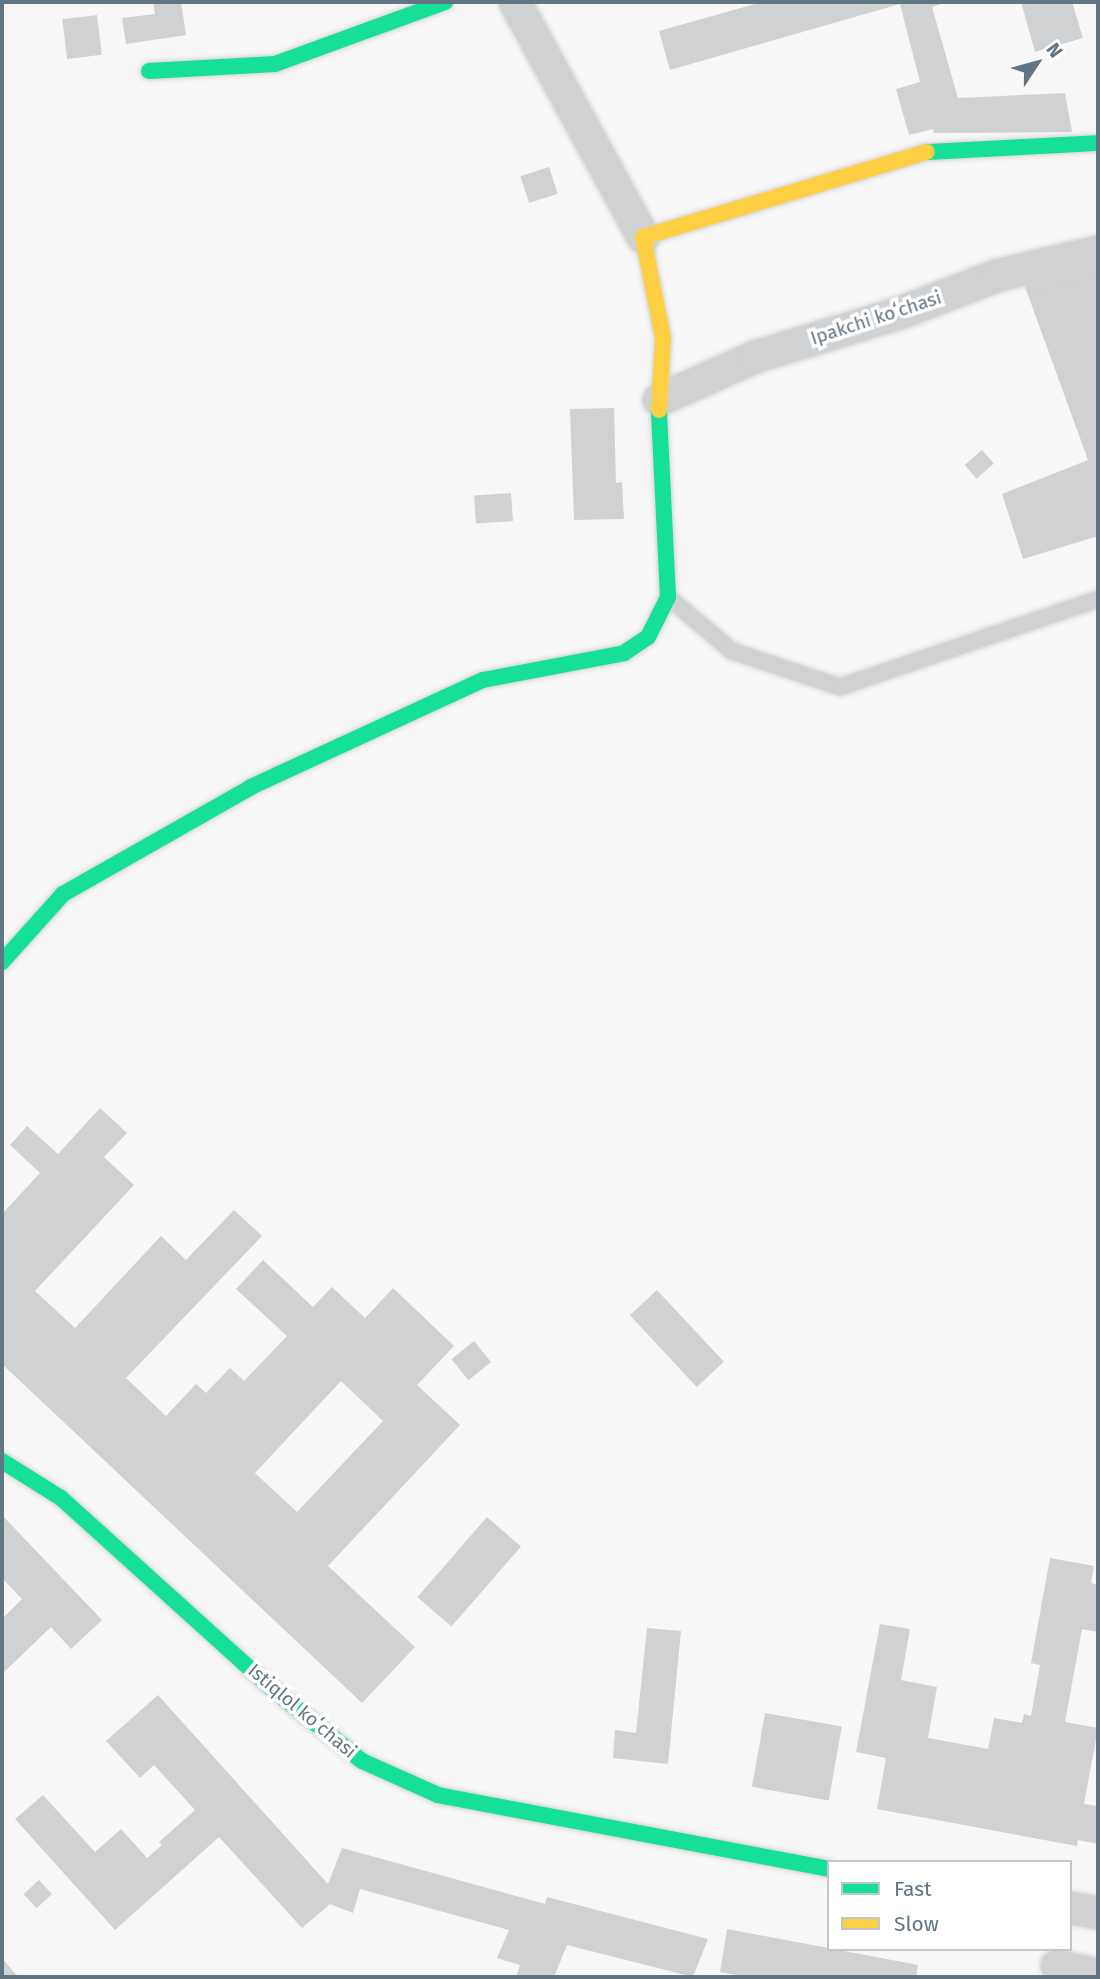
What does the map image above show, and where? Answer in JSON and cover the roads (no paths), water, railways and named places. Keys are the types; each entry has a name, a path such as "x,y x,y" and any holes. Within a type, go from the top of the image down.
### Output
{"street":[{"path":"149,71 275,64 445,2"},
{"path":"2,962 63,894 251,787 483,680 624,653 648,637 668,597 659,400 663,338 643,237 515,2"},
{"path":"643,237 923,152 1098,143"},
{"name":"Ipakchi koʻchasi","path":"659,400 755,357 900,313 999,275 1098,252"},
{"name":"Istiqlol koʻchasi","path":"2,1461 61,1498 270,1687 362,1761 438,1795 827,1869"},
{"path":"1072,1908 1098,1913"},
{"path":"1057,1966 1098,1975"}],"lane":[{"path":"668,597 732,651 839,687 1098,599"}]}
